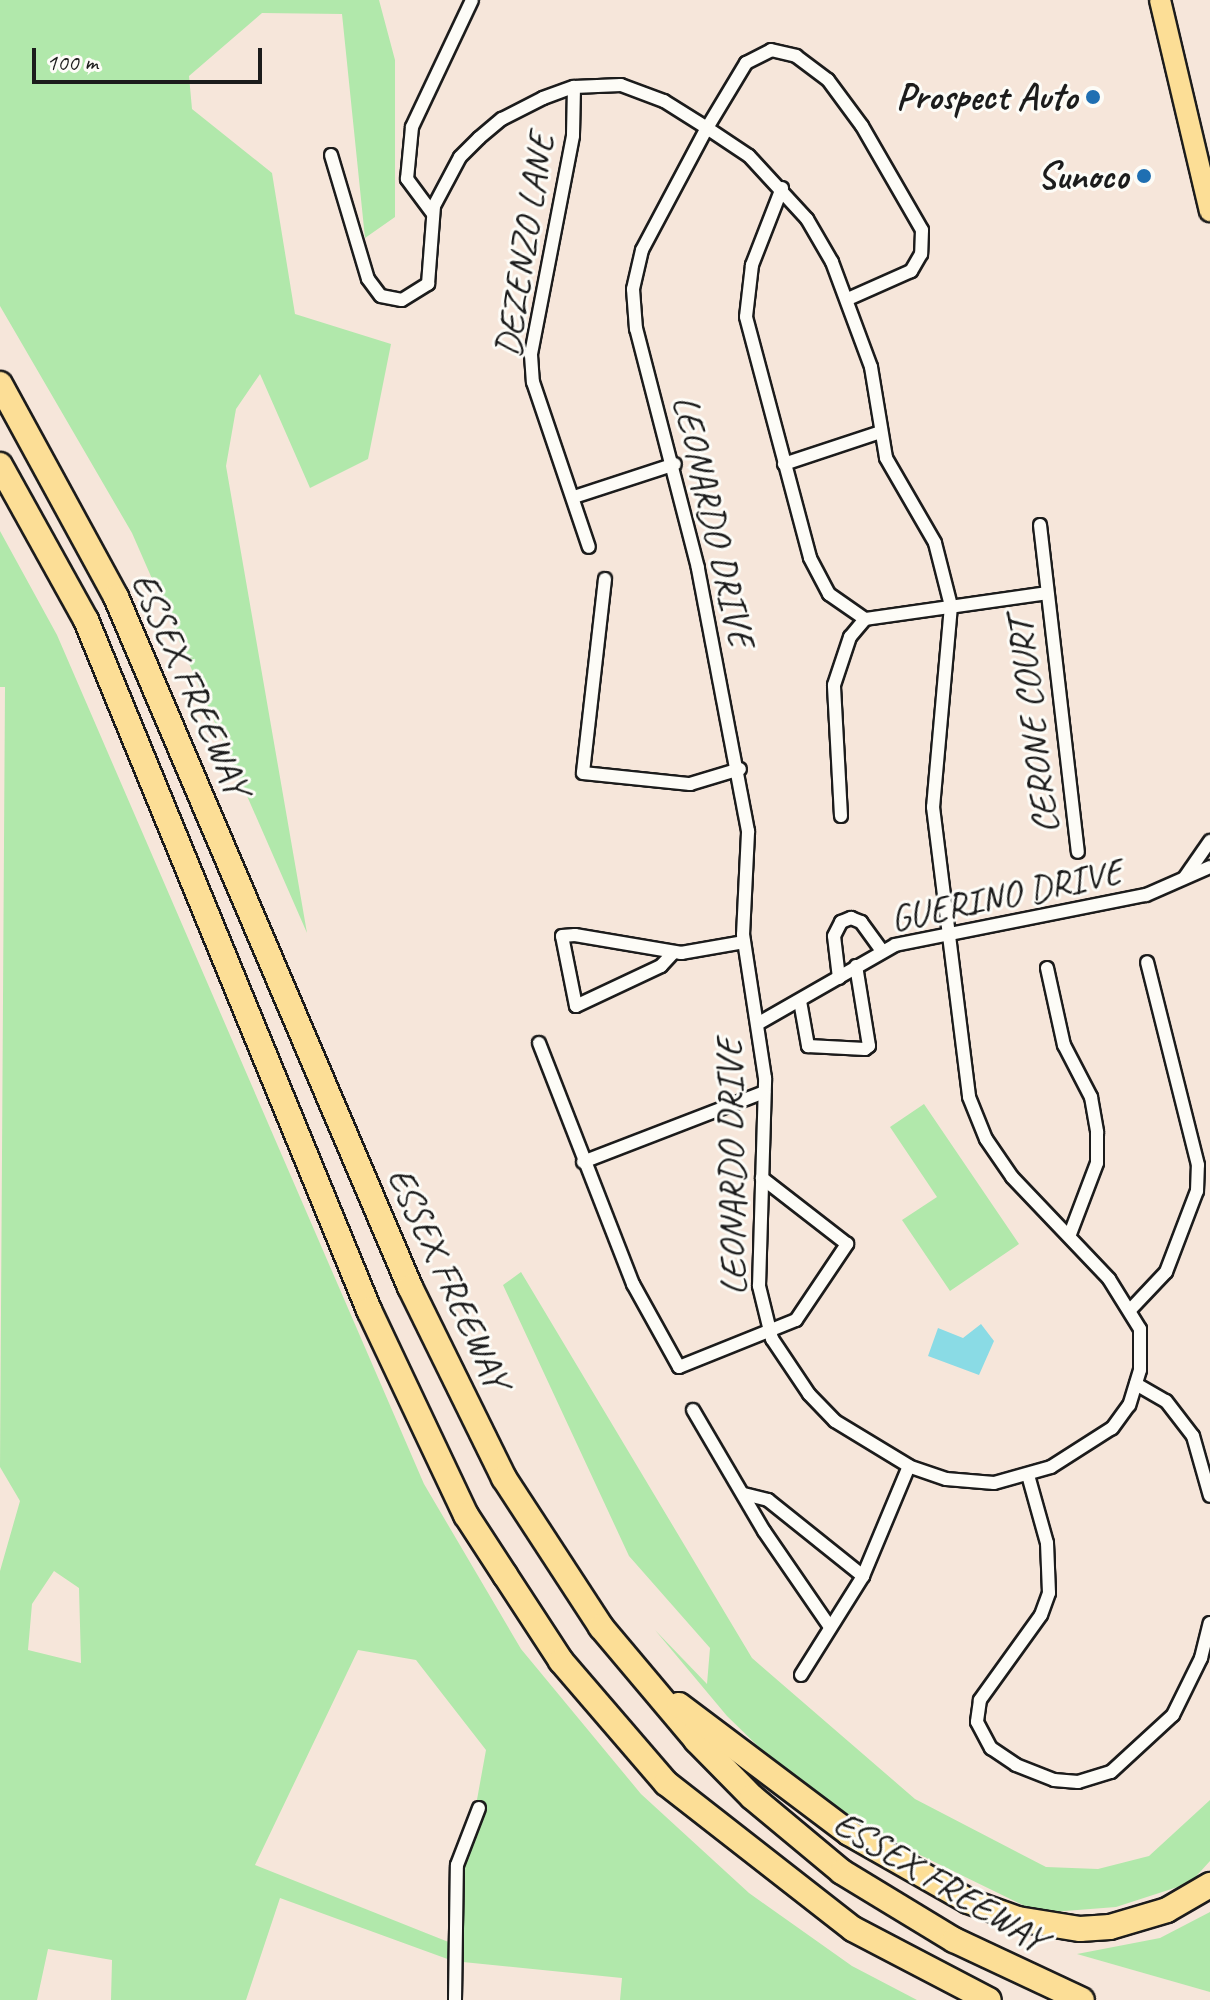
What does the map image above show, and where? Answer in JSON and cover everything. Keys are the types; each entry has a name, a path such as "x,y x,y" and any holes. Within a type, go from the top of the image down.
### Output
{"highway":[{"name":"ESSEX FREEWAY","path":"0,384 116,597 410,1287 497,1464 601,1627 752,1797 842,1872 954,1940 1082,2000"},
{"name":"ESSEX FREEWAY","path":"0,465 86,620 369,1310 466,1515 561,1661 666,1783 853,1929 989,2000"},
{"path":"647,1681 849,1833 968,1901 1018,1919 1080,1929 1110,1927 1167,1910 1210,1885"},
{"path":"941,1977 977,2000"}],"main road":[{"path":"1160,0 1210,211"}],"street":[{"path":"433,214 407,179 412,127 472,0"},
{"path":"707,128 746,63 771,50 796,56 828,80 862,126 922,230 921,254 911,271 848,299"},
{"name":"LEONARDO DRIVE","path":"331,155 368,279 381,296 402,300 428,284 433,214 445,182 479,138 502,119 574,87 598,84 642,90 707,128 749,156 782,188 807,219 848,299 871,367 878,433 886,458 935,543 951,606 933,807 969,1097 986,1139 1012,1177 1070,1234 1131,1309 1140,1329 1136,1384 1112,1428 1091,1445 1028,1475 969,1483 909,1466 835,1421 783,1359 769,1331 759,1286 764,1092 759,1023 744,942 748,831 740,769 675,464 636,329 633,289 642,250 707,128"},
{"name":"DEZENZO LANE","path":"574,87 573,136 531,355 533,382 589,547"},
{"path":"782,188 752,265 746,317 784,464 819,579 844,607 865,619 850,637 834,685 841,816"},
{"path":"784,464 878,433"},
{"path":"574,497 675,464"},
{"path":"1040,525 1047,593"},
{"path":"605,579 583,773 690,784 740,769"},
{"name":"CERONE COURT","path":"865,619 1047,593 1078,852"},
{"path":"1185,877 1210,841"},
{"name":"GUERINO DRIVE","path":"759,1023 882,951 950,933 1100,907 1146,895 1210,867"},
{"path":"839,978 834,936 841,922 851,918 861,922 882,951"},
{"path":"674,952 661,966 576,1006 562,936 575,935 674,952 744,942"},
{"path":"1131,1309 1166,1272 1197,1191 1198,1165 1147,962"},
{"path":"800,1001 808,1046 865,1049 856,966"},
{"path":"1047,968 1064,1045 1091,1097 1097,1132 1097,1163 1070,1234"},
{"path":"539,1043 633,1284 679,1367 796,1320 847,1244 762,1178"},
{"path":"583,1162 764,1092"},
{"path":"1136,1384 1166,1401 1187,1426 1202,1460 1210,1496"},
{"path":"693,1410 830,1627"},
{"path":"801,1675 863,1576 909,1466"},
{"path":"1028,1475 1047,1543 1049,1593 1041,1615 980,1700 977,1722 991,1748 1016,1765 1054,1780 1078,1782 1111,1772 1132,1758 1173,1715 1201,1658 1210,1623"},
{"path":"744,1494 768,1500 863,1576"},
{"path":"455,2000 457,1865 479,1808"}],"green space":[{"path":"0,0 379,0 395,60 395,217 365,238 342,14 262,13 189,76 192,109 272,173 295,314 391,344 368,459 310,488 260,374 236,409 226,466 307,933 132,533 0,306"},
{"path":"0,531 57,635 424,1484 521,1649 641,1794 749,1893 852,1966 917,2000 620,2000 622,1978 453,1961 280,1898 246,2000 111,2000 112,1960 48,1949 37,2000 0,2000 0,1571 20,1501 0,1467 5,687 0,687","holes":["54,1571 79,1588 81,1663 28,1650 32,1604","358,1650 416,1660 486,1750 451,1943 255,1865"]},
{"path":"924,1104 1019,1244 950,1291 902,1220 937,1197 890,1127"},
{"path":"521,1272 752,1658 915,1799 1046,1867 1098,1869 1149,1856 1210,1800 1210,1861 1190,1883 1116,1907 1039,1913 914,1852 799,1786 727,1716 655,1630 707,1684 710,1648 629,1556 503,1285"},
{"path":"1210,1912 1210,1992 1077,1954 1160,1938"}],"water":[{"path":"981,1324 994,1341 979,1375 928,1356 938,1328 963,1338"}],"place":[{"name":"Prospect Auto","path":"1093,97"},
{"name":"Sunoco","path":"1144,176"}]}
